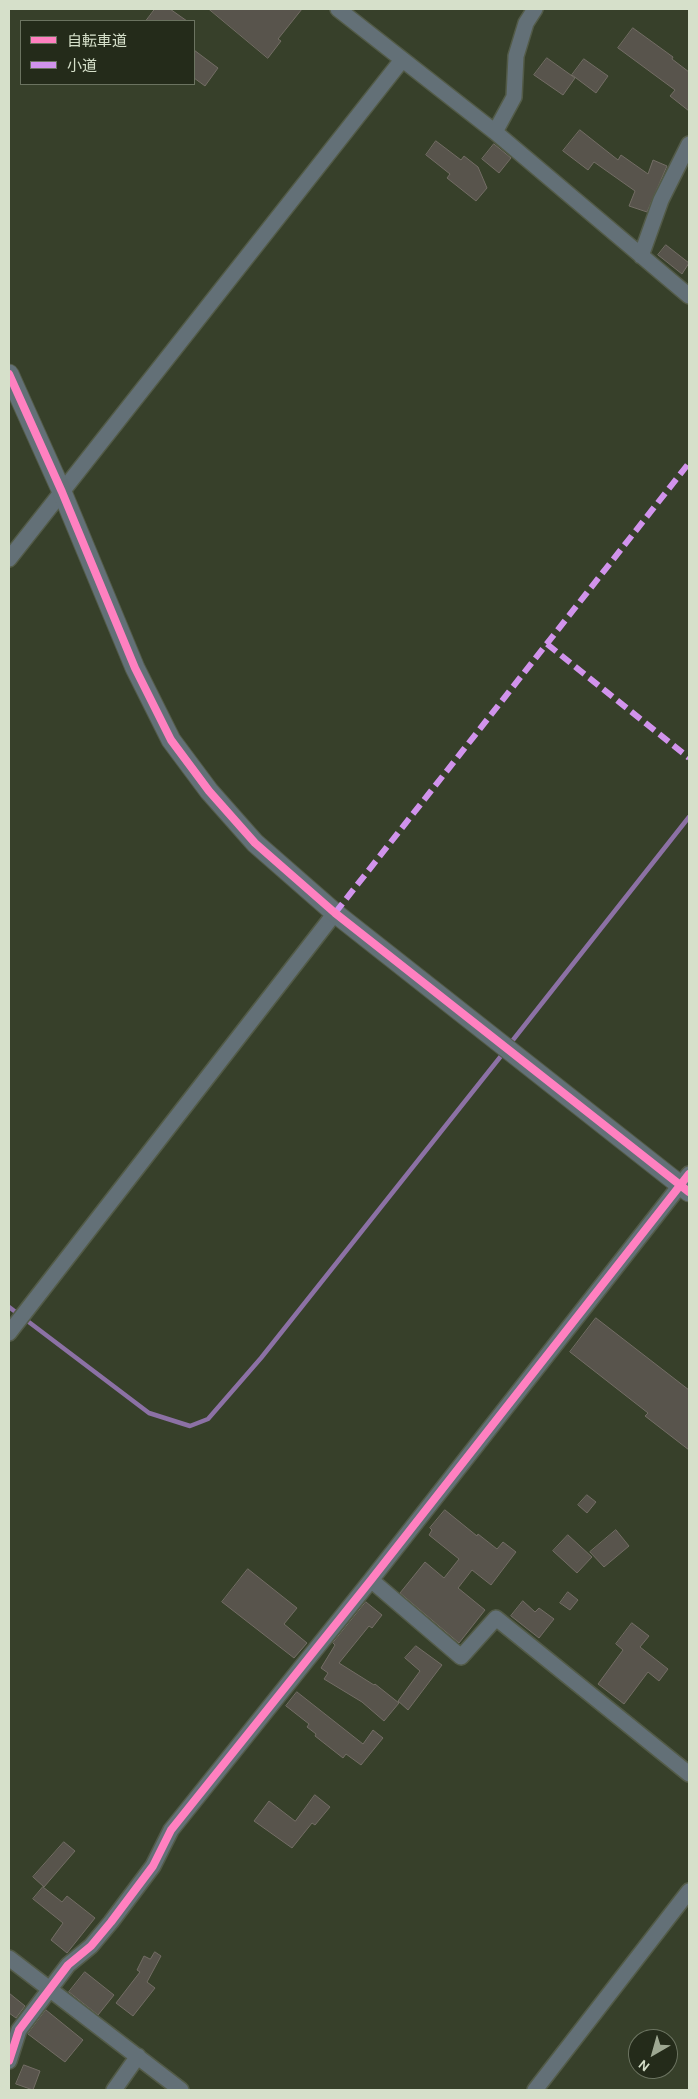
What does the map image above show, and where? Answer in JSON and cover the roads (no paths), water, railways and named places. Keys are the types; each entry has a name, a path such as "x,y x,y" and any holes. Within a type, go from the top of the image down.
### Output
{"street":[{"path":"338,9 495,132 689,296"},
{"path":"495,132 514,97 516,56 526,23 535,9"},
{"path":"9,559 402,60"},
{"path":"641,256 661,200 689,144"},
{"path":"9,374 62,492 135,668 171,740 209,791 255,843 335,914 686,1184 171,1830 153,1866 111,1922 90,1946 68,1965 49,1988 18,2030 9,2061"},
{"path":"9,1333 335,914"},
{"path":"370,1580 461,1658 496,1618 689,1774"},
{"path":"535,2090 689,1891"},
{"path":"9,1958 181,2090"},
{"path":"114,2090 138,2056"}],"waterway":[{"path":"509,1045 689,817"},
{"path":"9,1307 149,1413 190,1426 208,1419 261,1358 505,1051"}]}
